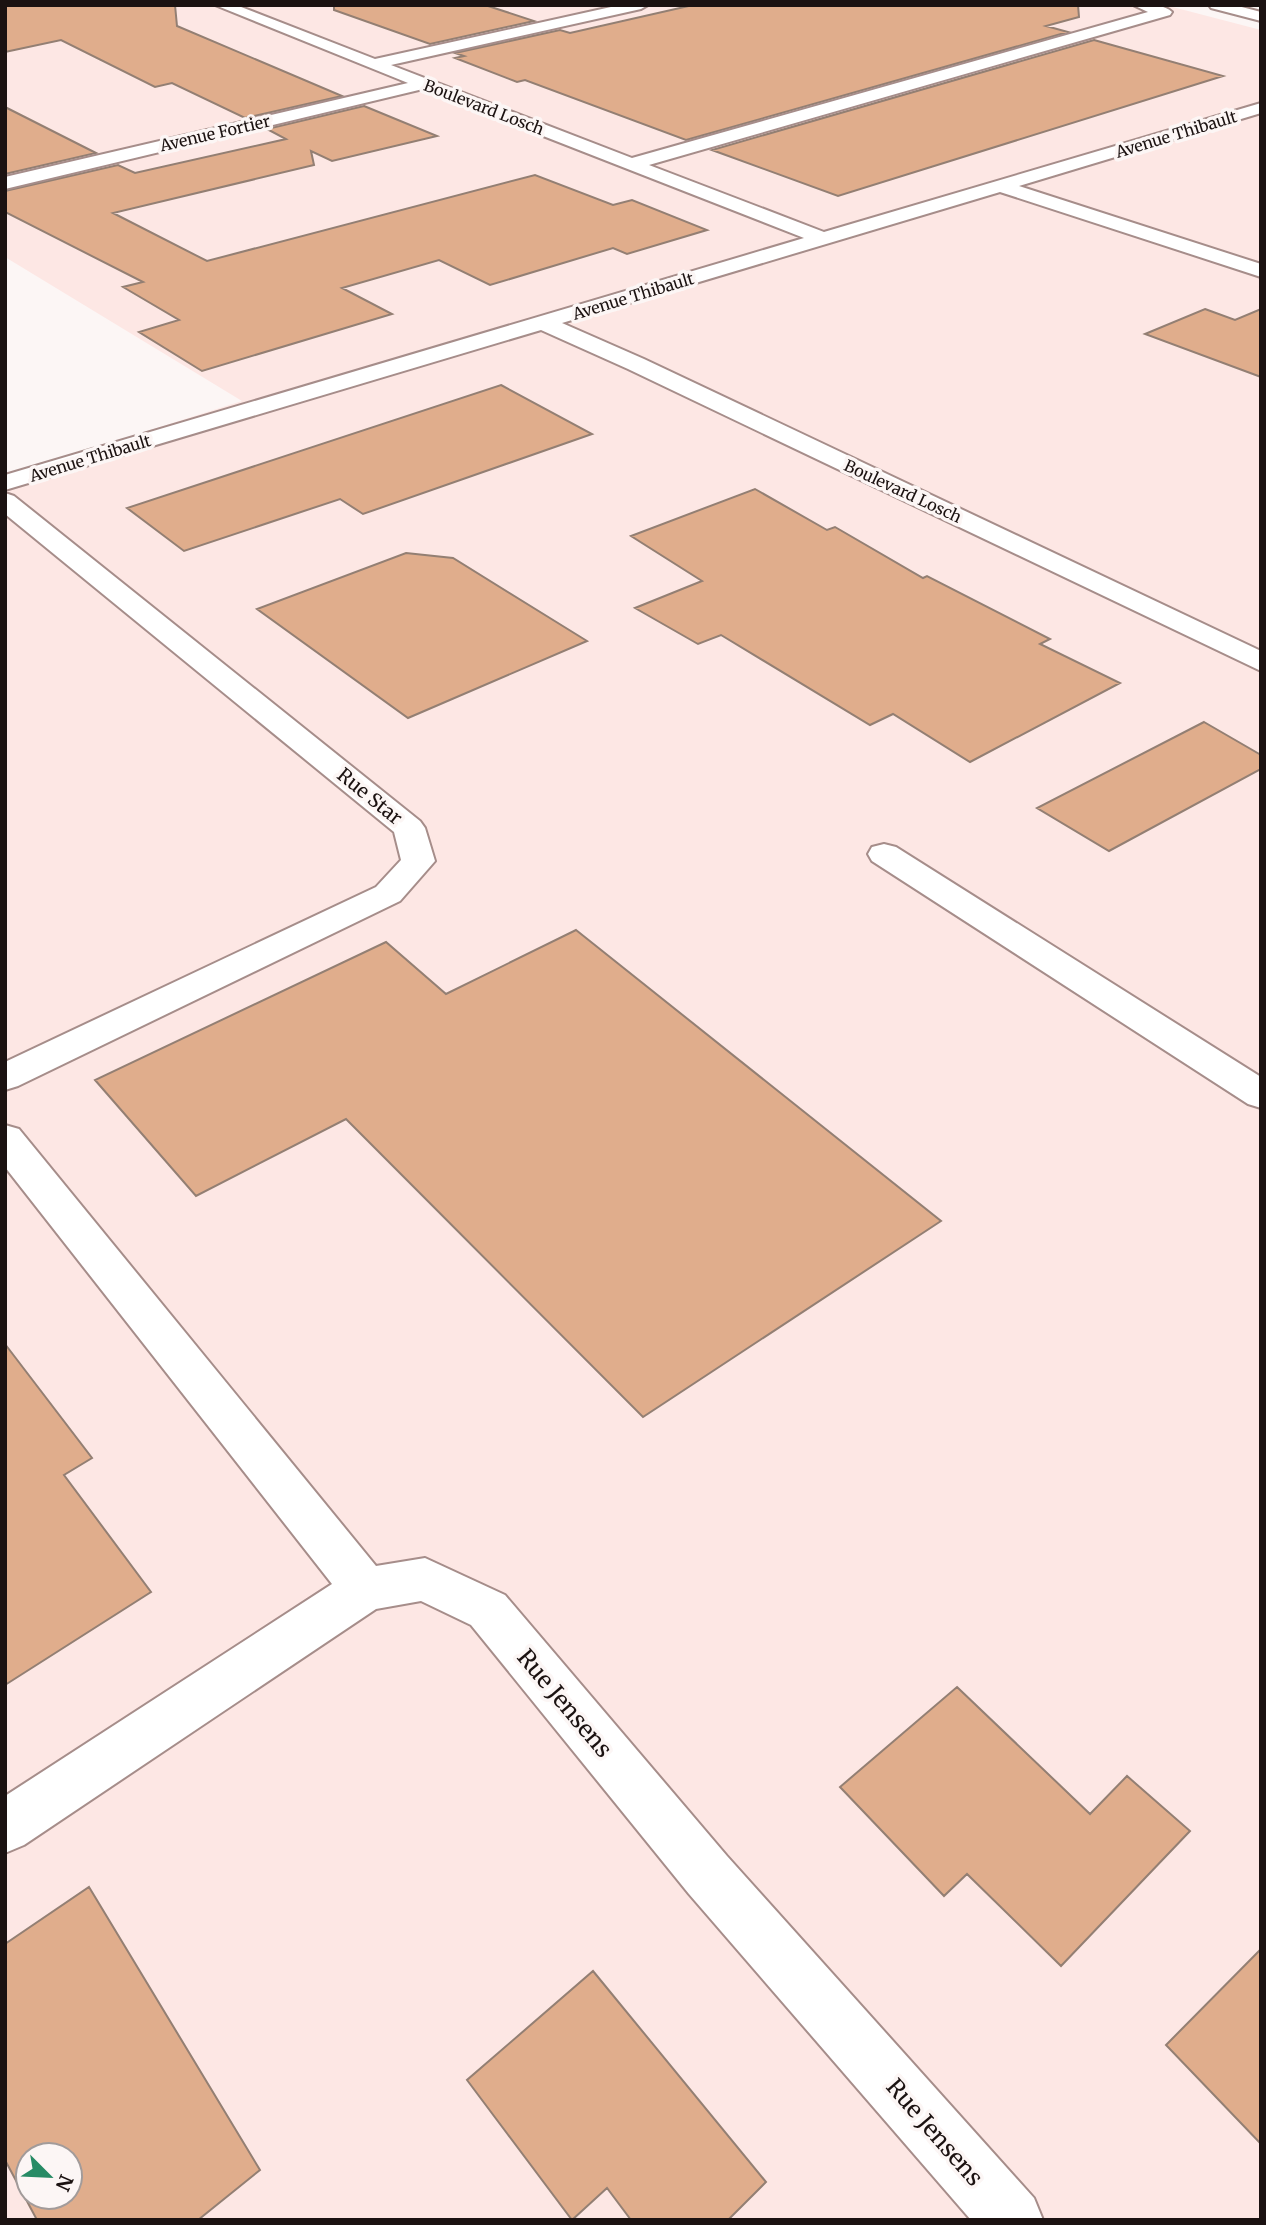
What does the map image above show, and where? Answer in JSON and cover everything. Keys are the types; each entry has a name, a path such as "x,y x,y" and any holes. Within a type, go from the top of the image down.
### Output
{"street":[{"name":"Boulevard Losch","path":"222,5 824,239"},
{"path":"374,64 641,5"},
{"path":"631,164 1165,12 1140,5"},
{"path":"1216,5 1261,17"},
{"path":"243,13 269,8"},
{"name":"Avenue Fortier","path":"5,183 424,84"},
{"name":"Avenue Thibault","path":"5,484 1261,108"},
{"path":"1000,186 1261,271"},
{"name":"Boulevard Losch","path":"543,323 648,370 1261,662"},
{"name":"Rue Star","path":"5,501 409,828 418,861 388,894 5,1077"},
{"path":"884,854 1261,1095"},
{"path":"5,1139 365,1589"},
{"name":"Rue Jensens","path":"5,1827 365,1589 425,1579 488,1609 708,1875 1012,2220"}],"shaded area":[{"path":"5,5 1165,5 1261,30 1261,2220 5,2220 5,476 242,401 5,257"}],"building":[{"path":"5,5 175,5 177,26 342,96 245,118 172,83 155,87 61,40 5,52"},
{"path":"334,5 485,5 534,21 430,44 334,10"},
{"path":"693,5 1078,5 1079,17 1046,26 1068,32 686,140 525,80 517,82 455,58 464,56 455,53 560,30 570,33"},
{"path":"1094,40 1223,76 838,196 712,150"},
{"path":"364,106 437,136 332,161 311,151 314,165 113,213 207,261 535,175 613,205 632,200 707,230 627,254 613,248 490,285 439,260 342,288 392,314 202,371 139,332 179,320 123,287 143,282 5,212 5,191 118,165 135,173 286,139 267,129"},
{"path":"5,107 96,153 5,174"},
{"path":"1205,309 1235,320 1261,309 1261,377 1145,334"},
{"path":"501,385 592,434 363,514 340,499 184,551 127,508"},
{"path":"755,489 827,530 835,527 923,578 927,576 1050,639 1040,644 1120,683 970,762 893,714 870,725 721,635 698,644 635,608 702,581 631,536"},
{"path":"406,553 453,558 587,641 408,718 257,609"},
{"path":"1204,722 1261,755 1261,769 1109,851 1037,808"},
{"path":"576,930 941,1221 643,1417 346,1119 196,1196 95,1080 386,942 446,994"},
{"path":"5,1344 92,1458 64,1475 151,1592 5,1685"},
{"path":"957,1687 1090,1814 1127,1776 1190,1831 1061,1966 967,1874 944,1896 840,1787"},
{"path":"89,1887 260,2170 198,2220 37,2220 32,2211 84,2211 84,2141 14,2141 14,2177 5,2160 5,1944"},
{"path":"1261,1949 1261,2144 1166,2045"},
{"path":"593,1971 766,2182 728,2220 631,2220 607,2188 572,2220 467,2080"}]}
